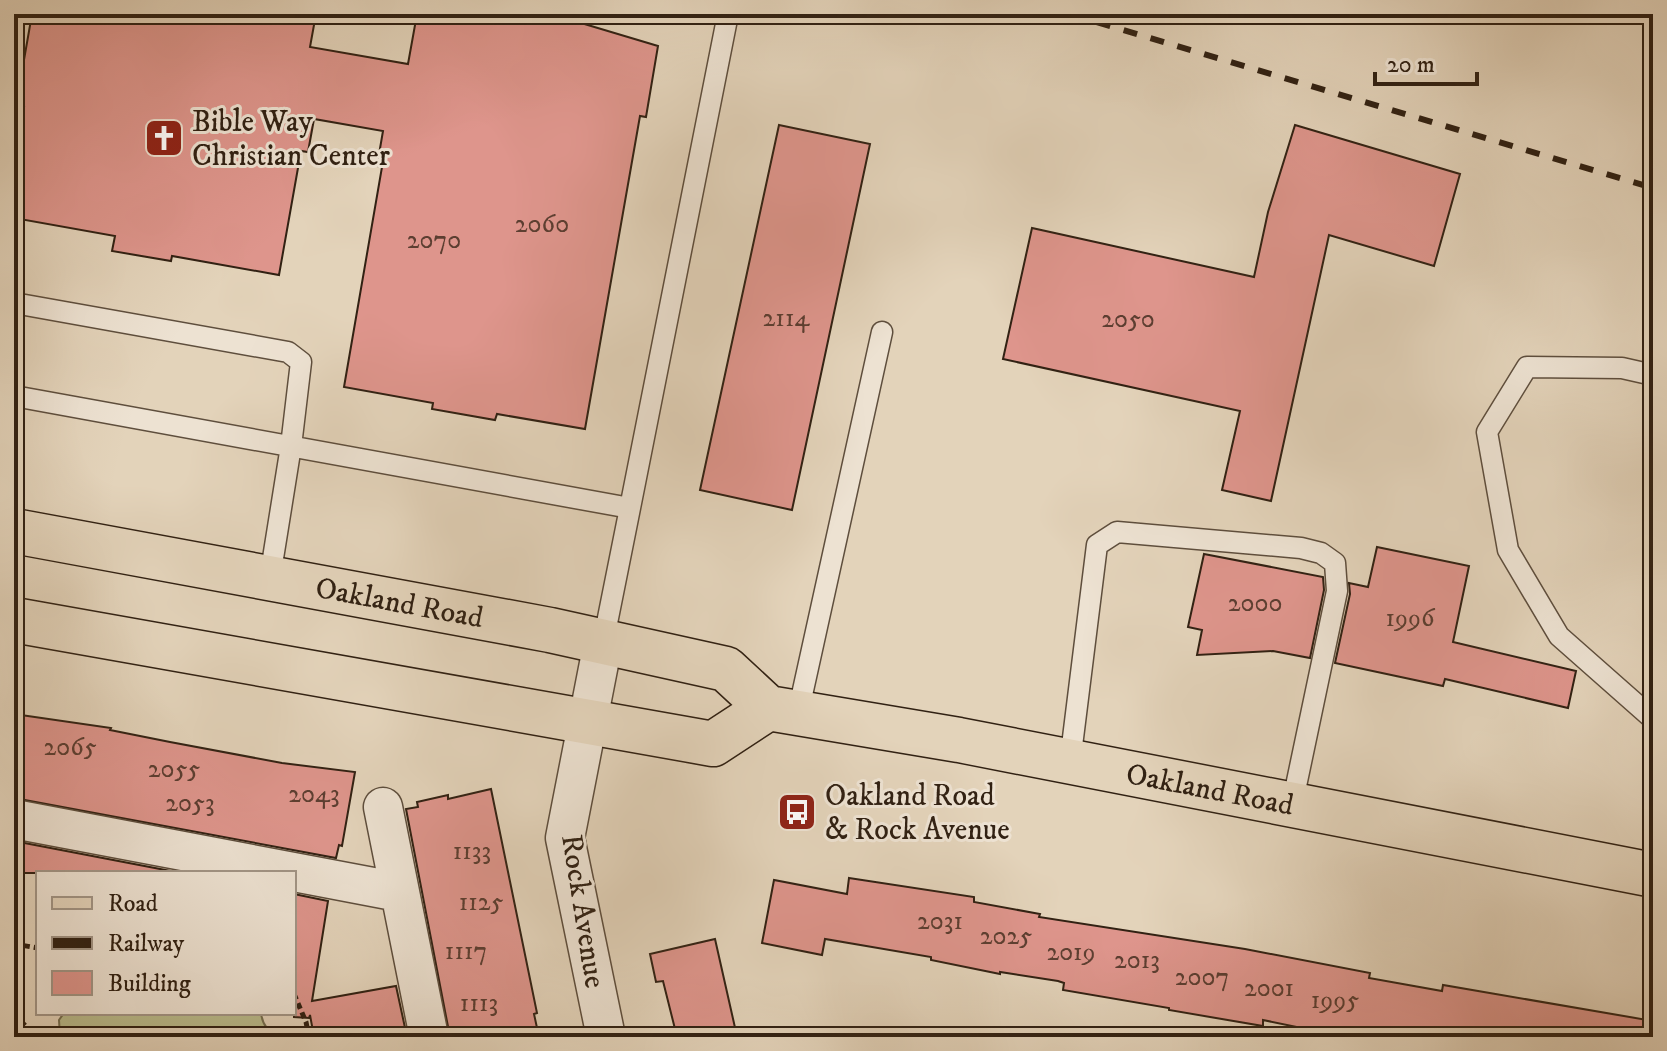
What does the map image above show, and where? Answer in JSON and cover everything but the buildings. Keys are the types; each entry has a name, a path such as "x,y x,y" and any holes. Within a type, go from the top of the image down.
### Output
{"main road":[{"name":"Oakland Road","path":"14,531 270,577 726,669 783,710 1653,875"},
{"path":"14,620 713,744 783,710"}],"street":[{"name":"Rock Avenue","path":"603,643 565,838 606,1037"},
{"path":"383,807 429,1037"},
{"path":"14,819 288,871"},
{"path":"296,872 399,892"}],"lane":[{"path":"603,643 728,14"},
{"path":"14,303 288,352 301,362 270,577"},
{"path":"783,710 882,332"},
{"path":"1653,375 1622,368 1527,367 1487,432 1508,550 1559,636 1653,719"},
{"path":"14,396 630,508"},
{"path":"1070,762 1097,545 1117,532 1301,548 1321,553 1335,563 1337,591 1292,805"}],"path":[{"path":"14,944 36,948"},
{"path":"296,999 309,1037"},
{"path":"14,1014 36,1037"}],"green space":[{"path":"63,1015 262,1015 271,1032 283,1036 304,1031 305,1037 60,1037 59,1020"}],"railway":[{"path":"1070,14 1653,188"}],"place":[{"name":"Bible Way Christian Center","path":"164,138"},
{"name":"Oakland Road & Rock Avenue","path":"797,812"}]}
